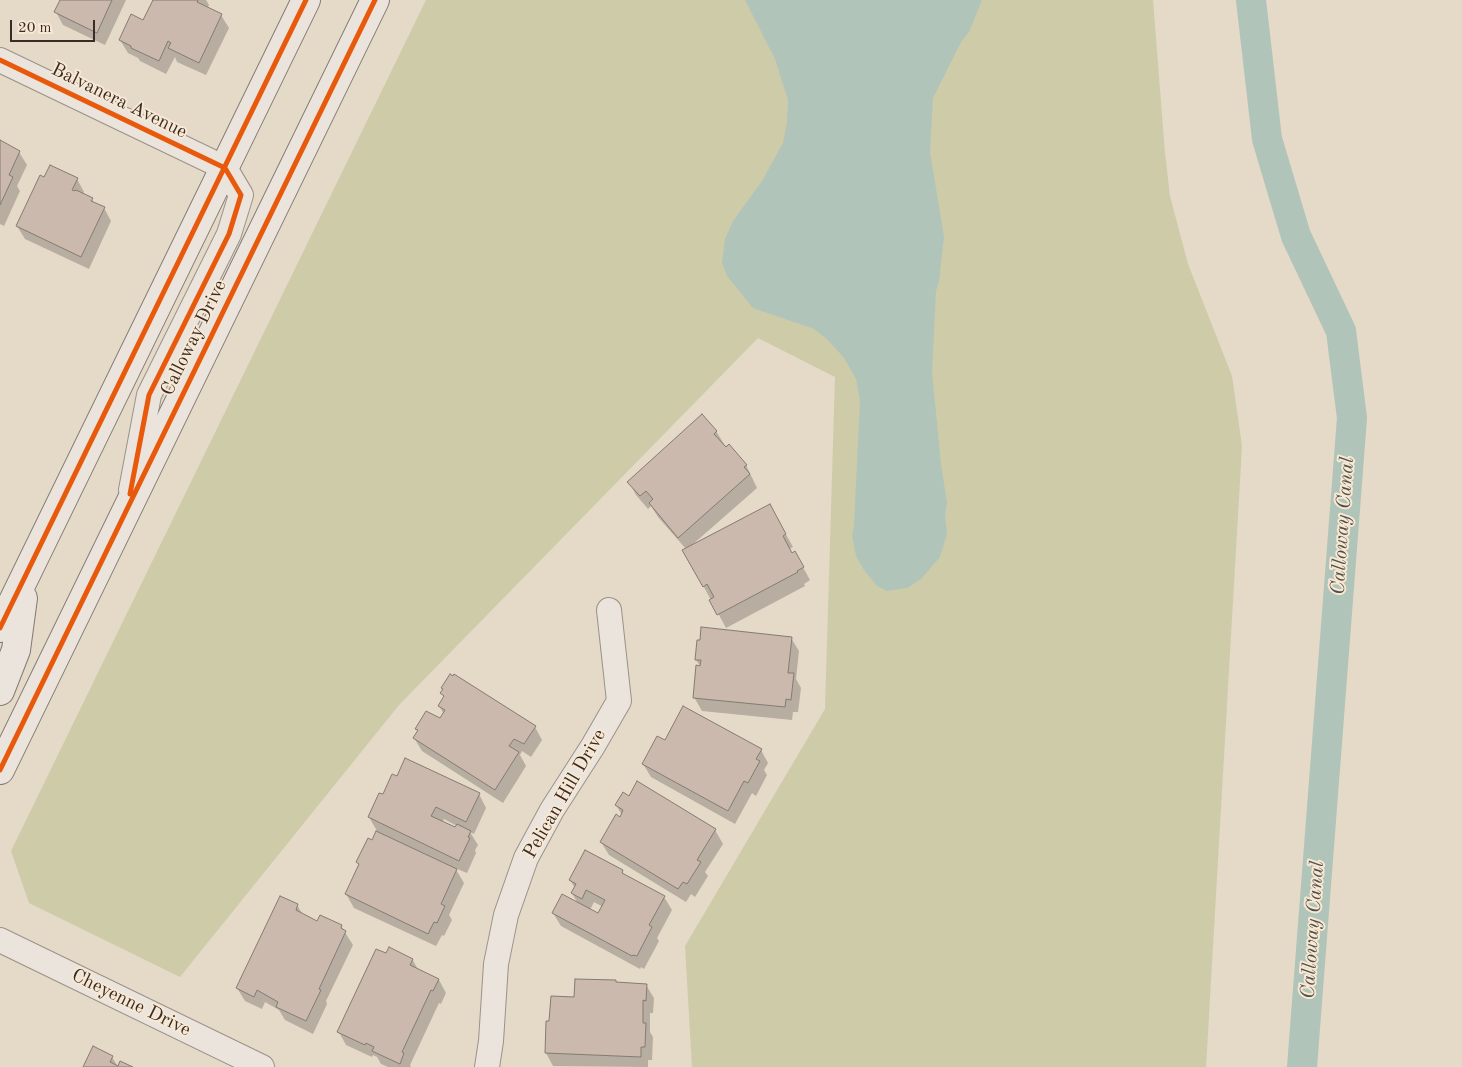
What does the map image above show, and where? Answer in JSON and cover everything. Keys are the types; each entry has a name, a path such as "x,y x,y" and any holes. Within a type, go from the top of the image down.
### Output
{"main road":[{"path":"0,628 306,0"},
{"name":"Calloway Drive","path":"0,770 375,0"},
{"path":"0,692 16,650 26,574"}],"street":[{"name":"Balvanera Avenue","path":"0,60 225,168"},
{"path":"126,511 149,394 229,234 241,195 225,168"},
{"name":"Pelican Hill Drive","path":"487,1067 491,1041 496,964 506,915 526,858 619,701 609,610"},
{"name":"Cheyenne Drive","path":"0,940 262,1067"}],"shaded area":[{"path":"426,0 1153,0 1170,196 1188,264 1232,376 1242,446 1206,1067 692,1067 685,946 825,709 835,377 758,338 399,705 180,977 29,903 11,851"},
{"path":"745,0 982,0 969,32 961,42 933,98 930,152 944,237 939,282 936,291 932,372 941,464 947,503 945,515 947,534 940,557 921,579 907,588 887,591 877,586 856,556 852,535 860,401 856,379 844,358 829,341 814,329 753,308 727,276 722,263 725,239 733,221 762,181 783,143 787,122 788,100 775,59"}],"building":[{"path":"60,0 112,0 97,33 54,12"},
{"path":"153,0 198,0 197,2 222,14 199,63 168,48 171,43 168,41 159,61 131,48 131,46 119,40 131,14 143,20"},
{"path":"0,140 20,151 9,175 13,177 0,205"},
{"path":"50,165 78,178 72,190 93,198 91,201 105,207 81,257 16,226 40,175 44,177"},
{"path":"702,414 717,431 714,434 726,447 729,444 747,465 744,467 750,474 678,538 649,503 653,499 646,491 640,496 627,482"},
{"path":"770,504 786,534 783,536 792,553 795,551 804,567 717,615 709,600 714,597 707,584 703,587 682,550"},
{"path":"701,627 792,637 788,673 794,673 791,700 786,699 785,707 693,698 696,665 700,666 701,660 695,660 697,640 700,640"},
{"path":"450,674 453,676 454,674 536,726 524,744 514,739 509,746 519,752 495,790 413,738 418,730 415,729 426,711 440,718 445,710 438,706 444,696 440,693 443,689 441,688"},
{"path":"683,706 762,749 756,759 760,761 748,783 744,781 728,811 642,764 657,736 665,740"},
{"path":"405,758 480,793 466,822 436,807 431,816 455,827 457,824 471,831 468,837 470,838 459,861 368,817 379,793 383,794 392,774 397,776"},
{"path":"637,781 716,829 697,860 701,862 687,884 683,882 678,889 600,842 616,814 620,817 623,810 615,805 623,792 629,796"},
{"path":"376,831 457,869 441,904 445,906 437,923 434,922 428,934 345,894 359,864 356,862 368,838 372,840"},
{"path":"585,850 623,870 622,873 665,896 649,925 652,927 637,956 632,956 552,913 562,894 598,913 605,900 586,890 582,899 571,893 576,884 569,880"},
{"path":"280,896 298,904 296,910 317,921 320,915 342,925 341,928 346,931 306,1021 276,1007 278,1002 257,990 254,997 236,988"},
{"path":"389,947 413,959 410,965 439,979 433,991 431,990 402,1052 404,1053 400,1064 372,1051 374,1047 366,1043 365,1045 337,1032 376,949 386,953"},
{"path":"575,979 616,980 616,982 647,984 646,1001 643,1000 643,1023 646,1023 645,1047 641,1047 641,1057 545,1053 546,1021 549,1021 551,996 574,997"},
{"path":"93,1046 113,1056 110,1062 118,1066 120,1061 133,1067 83,1067"}],"waterway":[{"name":"Calloway Canal","path":"1251,0 1267,139 1296,236 1341,331 1352,418 1302,1067"}],"cycle path":[{"path":"0,628 306,0"},
{"path":"0,770 375,0"},
{"path":"0,60 225,168 241,195 229,234 149,395 130,494"}]}
